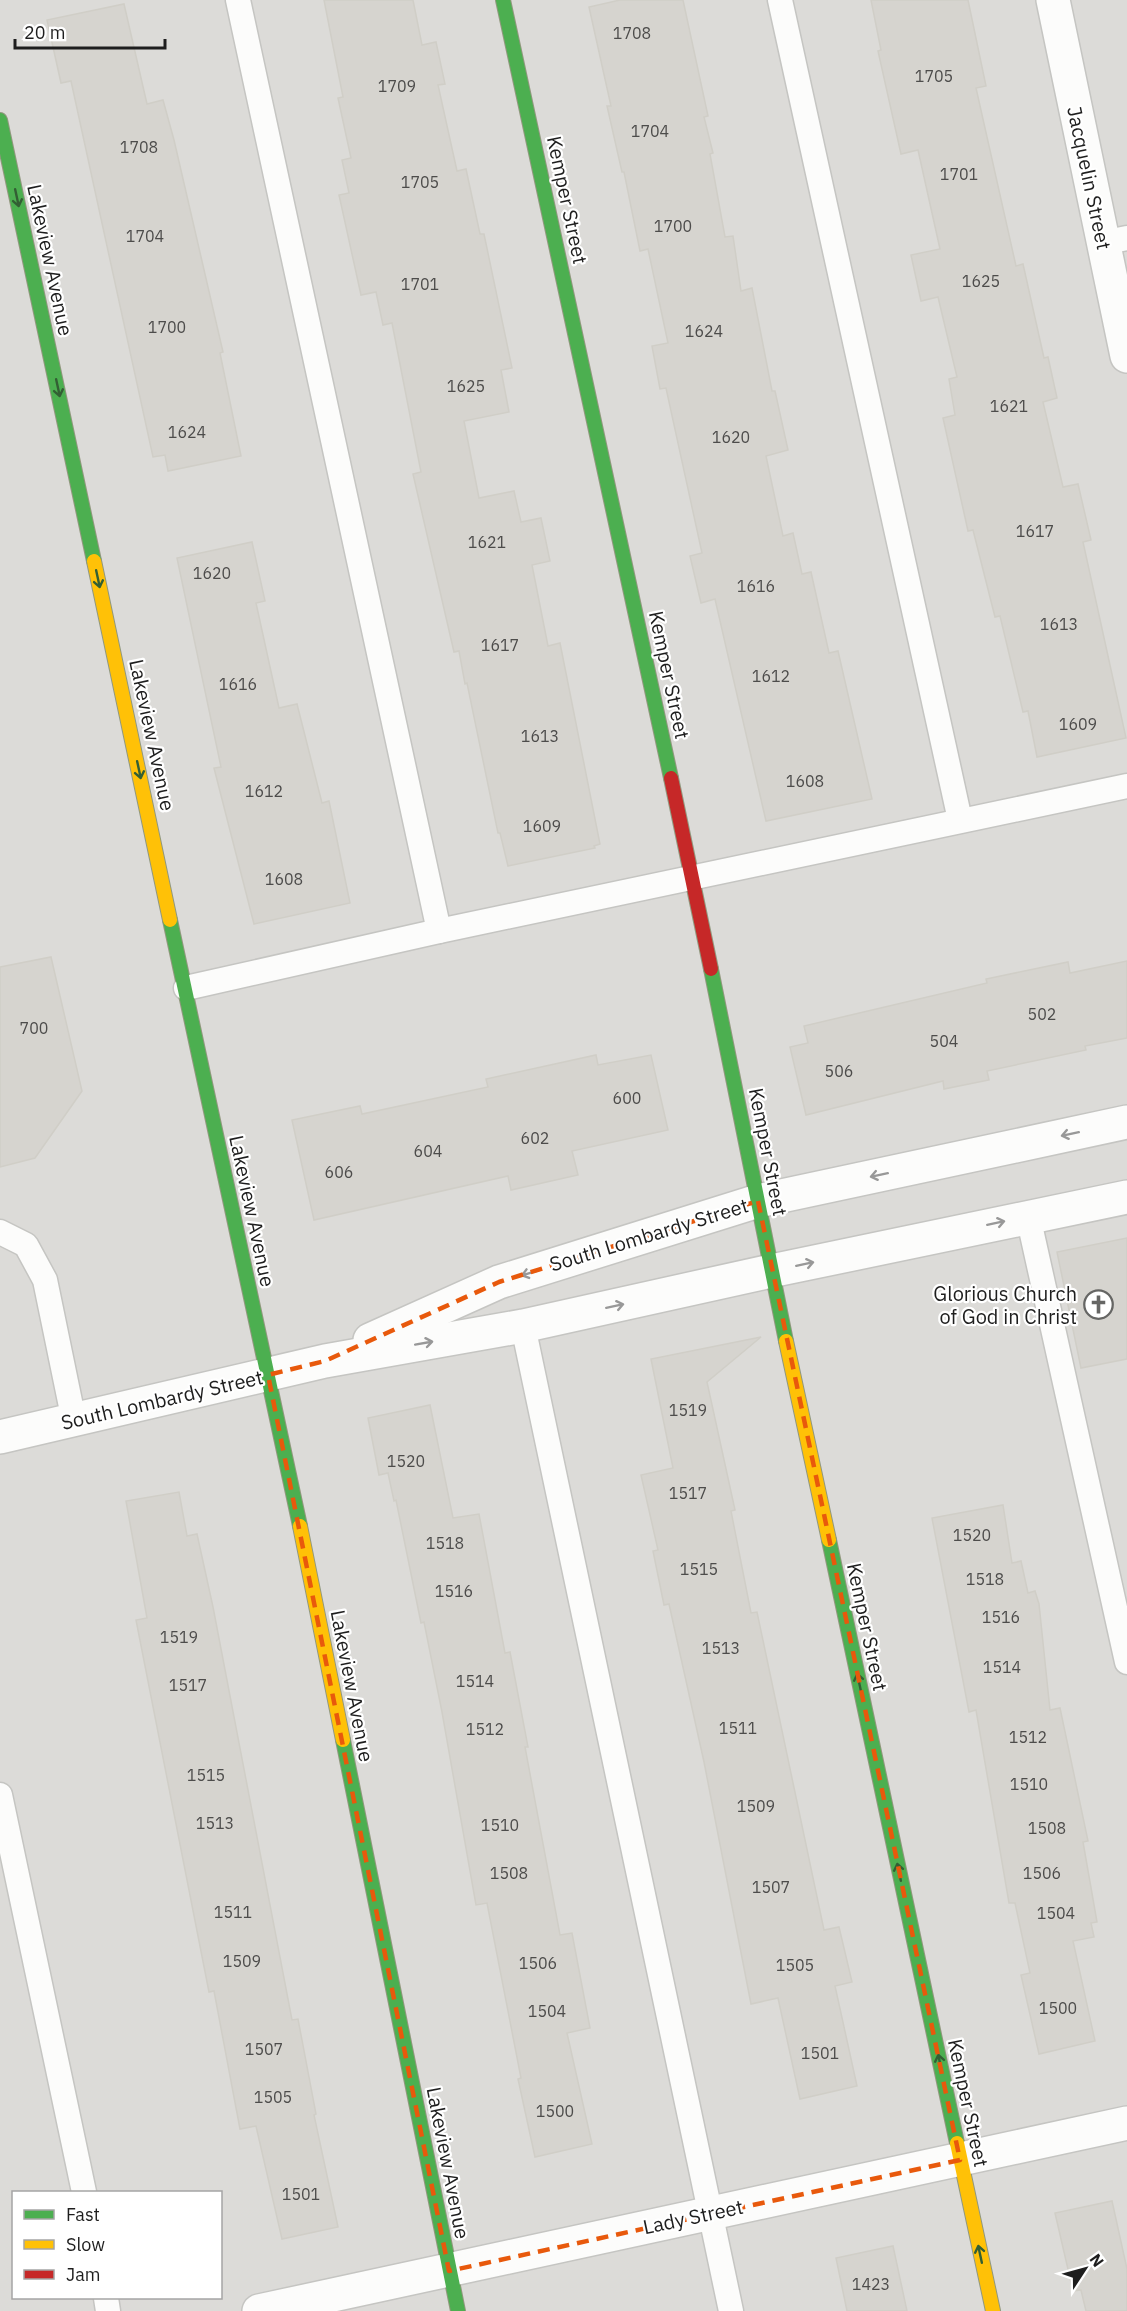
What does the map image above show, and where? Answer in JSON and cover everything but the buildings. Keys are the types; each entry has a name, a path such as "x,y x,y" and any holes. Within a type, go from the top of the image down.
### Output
{"street":[{"name":"Kemper Street","path":"503,0 693,878 771,1271 993,2311"},
{"name":"Jacquelin Street","path":"1053,0 1115,241 1127,356"},
{"name":"Lakeview Avenue","path":"0,120 268,1375 458,2311"},
{"name":"South Lombardy Street","path":"325,1361 499,1282 758,1201 1127,1122"},
{"name":"South Lombardy Street","path":"0,1437 325,1361 523,1326 1028,1216 1127,1197"},
{"name":"Lady Street","path":"259,2311 1127,2123"}],"lane":[{"path":"238,0 439,931"},
{"path":"780,0 960,820"},
{"path":"186,988 439,931 1127,786"},
{"path":"1028,1216 1127,1662"},
{"path":"0,1232 26,1245 45,1280 74,1421"},
{"path":"523,1326 731,2311"},
{"path":"0,1795 84,2191"}],"highlighted area":[{"path":"758,1201 960,2160 449,2271 268,1375 325,1361 499,1282"}],"shaded area":[{"path":"0,0 1127,0 1127,2311 0,2311"}],"traffic: fast":[{"path":"503,0 671,778"},
{"path":"0,120 94,561"},
{"path":"170,920 300,1526"},
{"path":"711,969 786,1341"},
{"path":"829,1540 957,2143"},
{"path":"343,1740 458,2311"}],"traffic: slow":[{"path":"94,561 170,920"},
{"path":"786,1341 829,1540"},
{"path":"300,1526 343,1740"},
{"path":"957,2143 993,2311"}],"traffic: jam":[{"path":"671,778 711,969"}],"place":[{"name":"Glorious Church of God in Christ","path":"1098,1305"}]}
